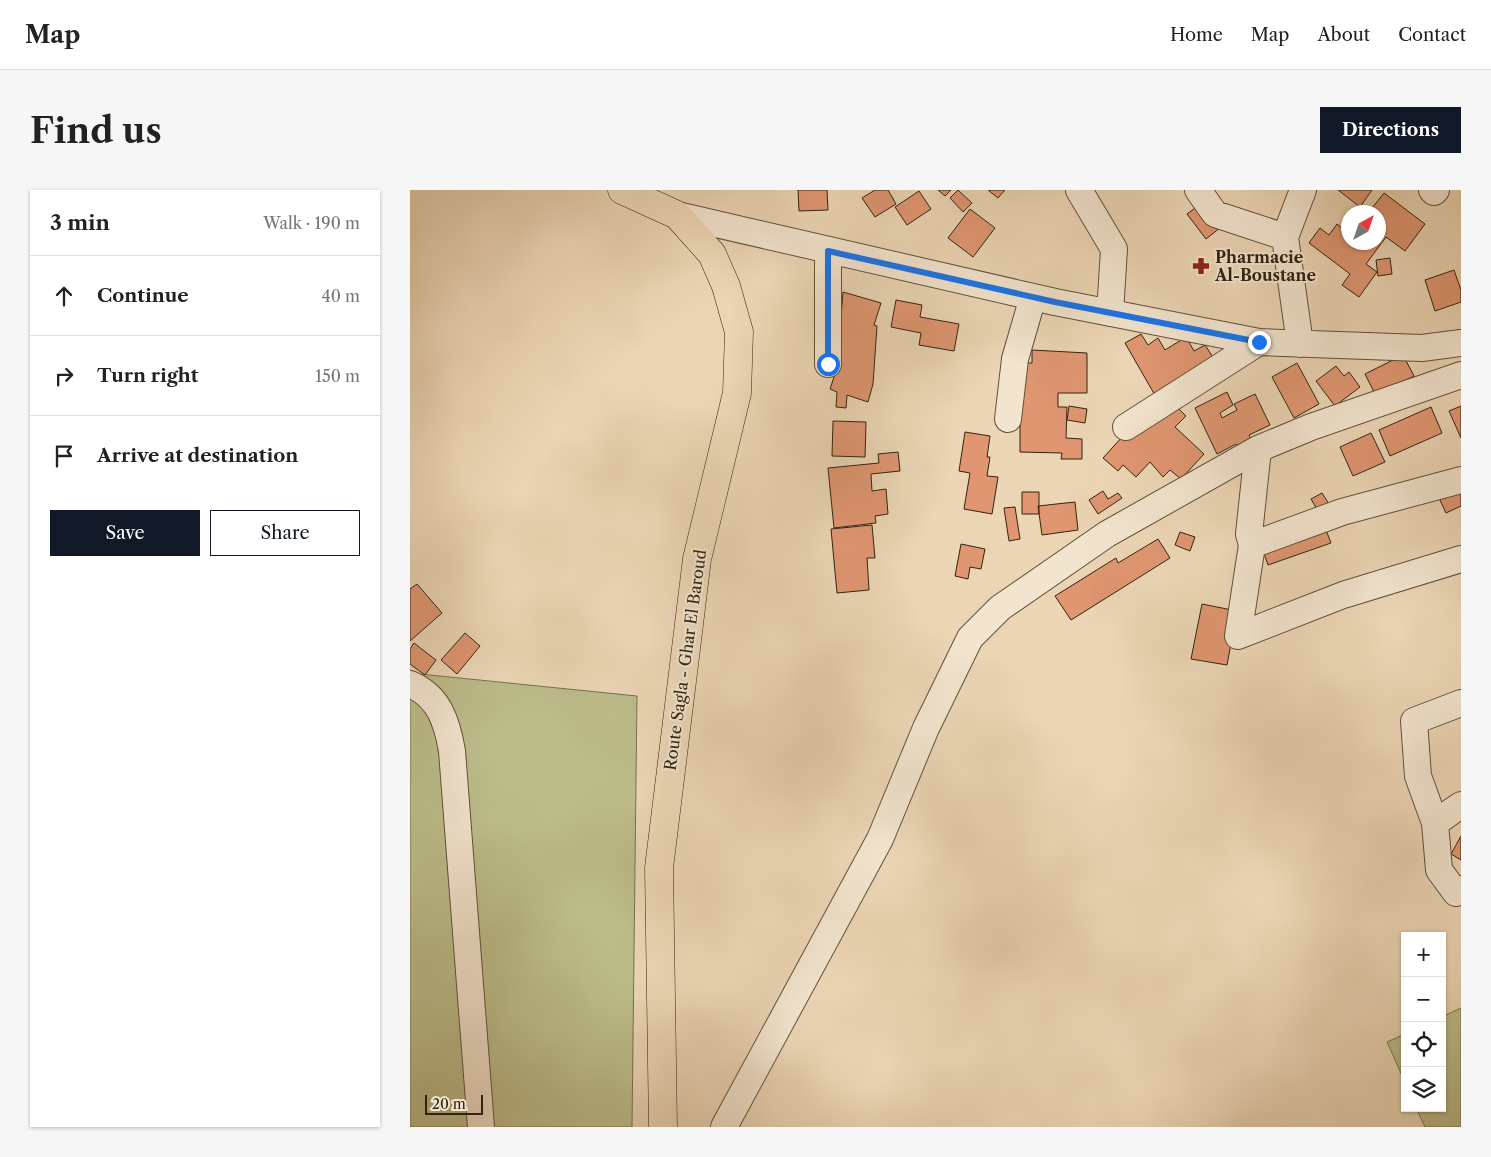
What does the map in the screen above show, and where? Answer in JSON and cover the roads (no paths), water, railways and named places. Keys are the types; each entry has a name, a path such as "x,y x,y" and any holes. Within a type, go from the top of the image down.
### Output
{"main road":[{"name":"Route Sagla - Ghar El Baroud","path":"622,190 677,215 712,254 726,286 739,332 737,393 697,559 659,868 663,1127"}],"street":[{"path":"1079,190 1114,249 1110,313"},
{"path":"1198,190 1215,214 1285,237"},
{"path":"1300,344 1285,237 1303,190"},
{"path":"1432,190 1434,192 1436,190"},
{"name":"Route Sagla - Ghar El Baroud","path":"677,215 1032,297 1259,342 1422,348 1461,344"},
{"path":"828,251 828,364"},
{"path":"1008,419 1015,359 1032,297"},
{"path":"1126,427 1259,342"},
{"path":"724,1127 880,839 926,728 970,638 1000,608 1107,534 1258,448 1311,426 1461,375"},
{"path":"1258,448 1249,534 1252,546 1238,636 1343,595 1461,558"},
{"path":"1252,546 1342,512 1461,480"},
{"path":"410,684 430,695 442,712 448,727 452,751 481,1127"},
{"path":"1461,704 1414,720 1418,776 1435,823 1439,870 1456,892 1461,889"},
{"path":"1435,823 1461,804"}],"place":[{"name":"Pharmacie Al-Boustane","path":"1201,266"}]}
